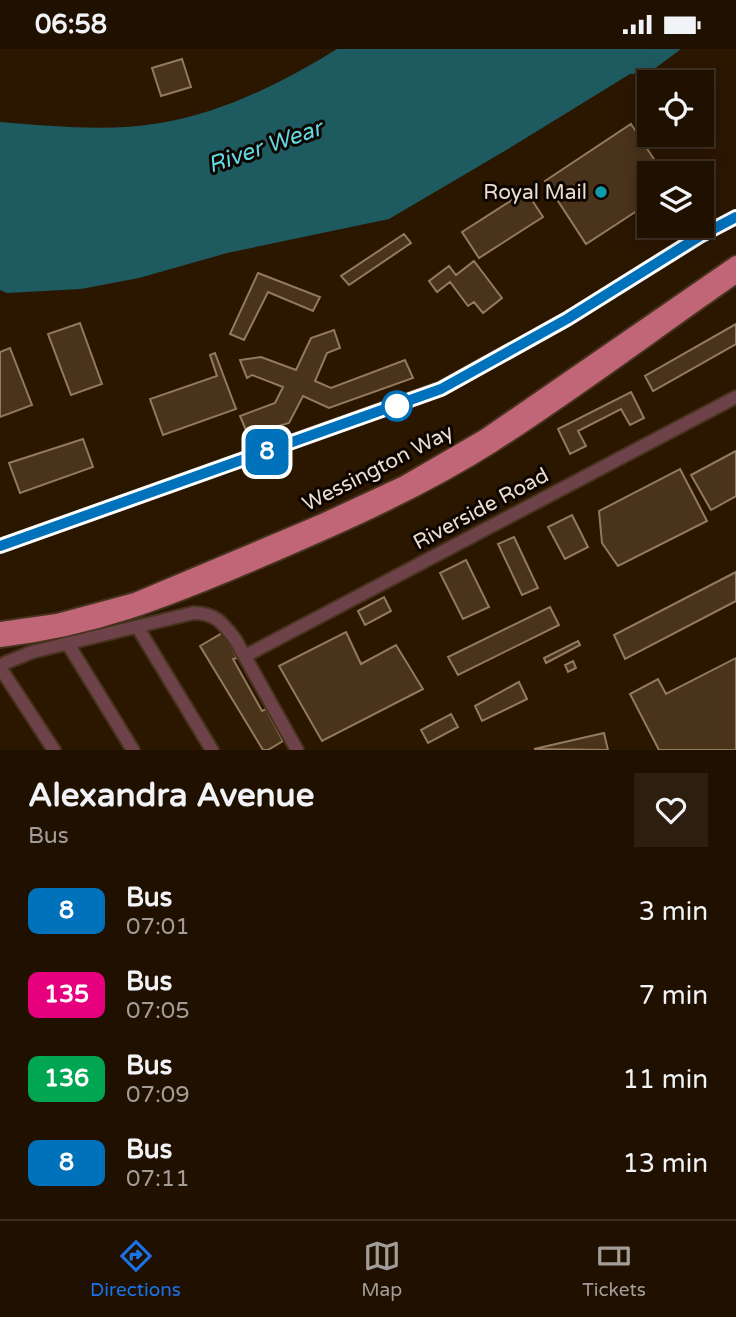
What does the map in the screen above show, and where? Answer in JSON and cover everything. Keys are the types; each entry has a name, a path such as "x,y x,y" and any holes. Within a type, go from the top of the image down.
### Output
{"main road":[{"name":"Wessington Way","path":"0,629 57,621 135,600 320,522 404,483 485,436 736,263"},
{"name":"Wessington Way","path":"0,640 73,629 140,610 321,535 410,493 492,445 736,276"}],"street":[{"path":"0,546 414,400 468,375 567,319 700,236 736,217"},
{"name":"Riverside Road","path":"245,656 736,397"},
{"path":"54,750 1,666 15,657 192,613 206,613 222,622 245,656 297,750"},
{"path":"138,628 212,750"},
{"path":"68,644 133,750"}],"water":[{"name":"River Wear","path":"337,49 681,49 653,70 637,70 637,74 630,74 389,219 227,253 139,278 81,289 7,293 0,290 0,122 100,128 160,123 229,104 296,73"}],"building":[{"path":"182,59 191,87 161,96 152,68"},
{"name":"Royal Mail","path":"631,124 637,133 637,147 646,147 655,161 637,161 637,211 586,244 545,181"},
{"path":"526,191 543,217 479,258 462,232"},
{"path":"404,234 411,243 349,285 341,276"},
{"path":"474,261 502,298 483,313 474,302 468,306 450,282 437,292 429,281 449,266 456,275"},
{"path":"258,273 320,297 313,311 268,292 244,340 230,334"},
{"path":"80,323 102,384 71,395 48,334"},
{"path":"736,324 736,344 653,391 645,376"},
{"path":"334,330 340,348 327,353 315,381 331,388 405,360 413,378 329,408 303,396 289,423 248,435 240,416 275,403 283,387 252,375 247,378 240,360 261,357 296,370 311,338"},
{"path":"10,348 32,405 0,417 0,352"},
{"path":"215,353 236,409 163,435 150,399 217,376 210,355"},
{"path":"631,392 644,418 630,425 621,409 578,431 586,446 570,454 558,429"},
{"path":"83,439 93,467 20,493 9,463"},
{"path":"736,451 736,496 711,510 691,475"},
{"path":"680,469 707,521 618,566 602,543 599,511"},
{"path":"572,515 588,547 565,559 548,527"},
{"path":"514,537 538,588 522,595 498,544"},
{"path":"466,560 489,607 463,619 440,573"},
{"path":"736,572 736,601 625,659 614,635"},
{"path":"384,597 391,611 365,625 358,611"},
{"path":"550,607 559,625 458,675 448,657"},
{"path":"224,632 237,658 233,659 262,711 266,709 283,741 268,750 263,750 200,646"},
{"path":"346,632 361,664 396,645 423,689 322,741 279,666"},
{"path":"578,641 580,645 546,663 544,658"},
{"path":"736,658 736,750 659,750 630,694 658,679 666,694"},
{"path":"573,661 576,668 568,672 565,665"},
{"path":"519,682 527,699 482,721 475,706"},
{"path":"451,714 458,727 428,743 421,730"},
{"path":"604,733 608,750 534,749"}],"bus line":[{"name":"8","path":"0,546 441,389 567,319 700,236 736,217"}],"place":[{"name":"Royal Mail","path":"601,192"}]}
